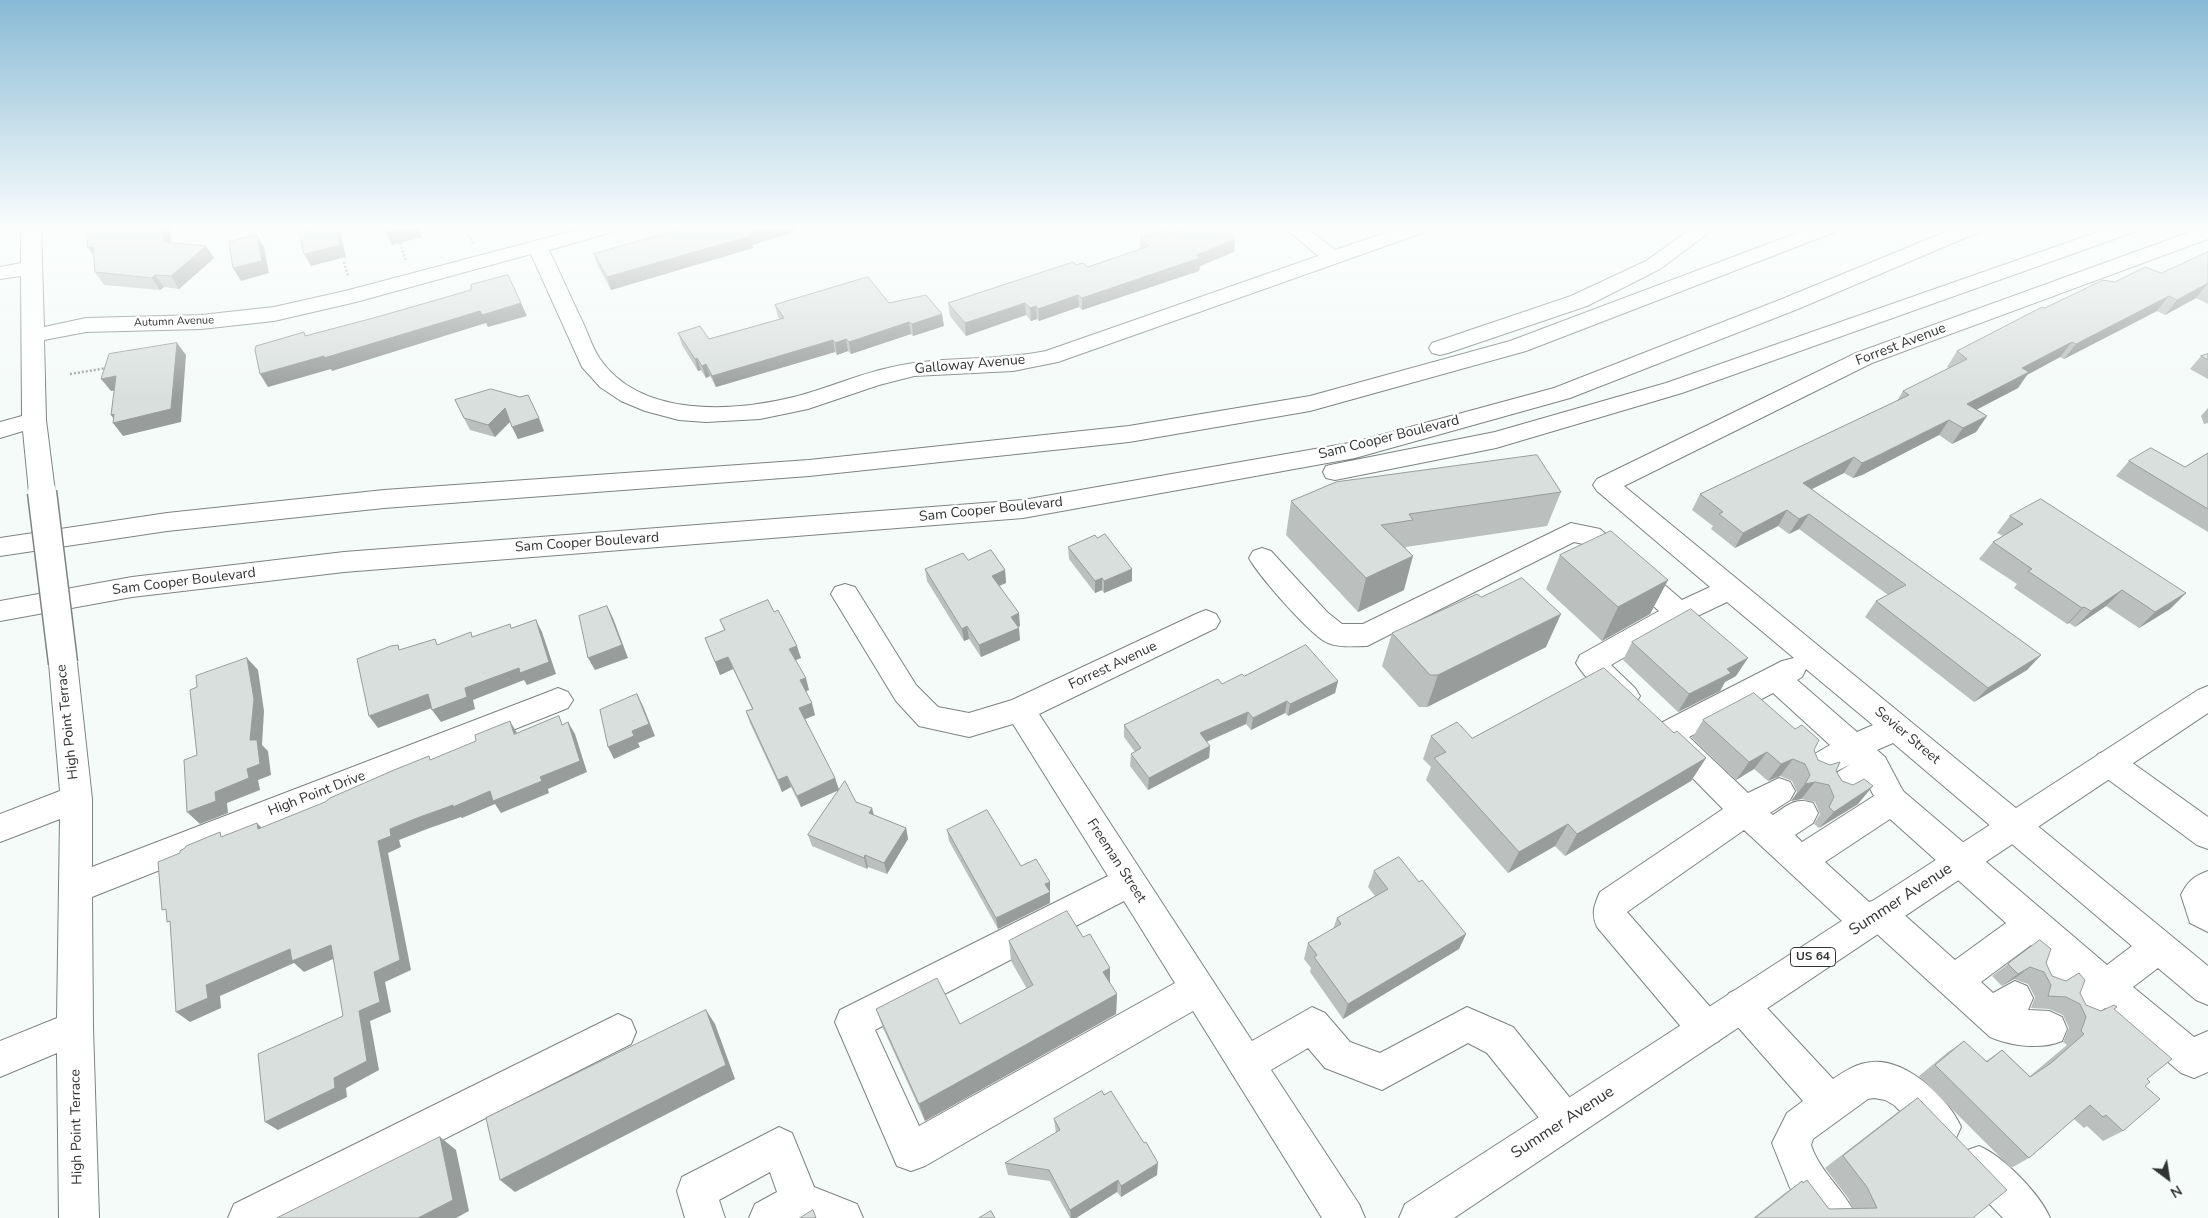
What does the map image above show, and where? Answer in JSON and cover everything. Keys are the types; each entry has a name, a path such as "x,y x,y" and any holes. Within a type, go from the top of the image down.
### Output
{"main road":[{"name":"High Point Terrace","path":"31,285 34,420 76,799 75,1028 79,1218"},
{"name":"Autumn Avenue","path":"31,336 86,325 201,322 274,314 393,285"},
{"name":"Galloway Avenue","path":"555,285 590,362 601,377 619,391 644,402 675,412 713,416 784,408 900,372 947,365 1014,364 1050,357 1259,285"},
{"path":"1128,434 1324,382 1470,339 1570,304 1611,285"},
{"path":"0,547 168,522 384,498 809,468 1128,434 1310,403 1518,346 1679,285"},
{"name":"Sam Cooper Boulevard","path":"0,611 132,587 344,562 1023,509 1355,450 1562,393 1836,285"},
{"path":"1023,509 1304,478 1496,440 1674,388 1966,285"},
{"name":"Forrest Avenue","path":"1606,485 1864,358 2064,285"},
{"path":"0,430 34,420"},
{"name":"Sevier Street","path":"1606,485 2208,988"},
{"path":"1262,558 1317,619 1336,635 1367,635 1571,532 1591,536 1679,613"},
{"path":"1730,589 1679,613 1590,663 1800,861 1954,981 2004,1007 2003,1026 2049,1029"},
{"path":"845,594 906,693 929,717 969,726 1020,710"},
{"name":"Forrest Avenue","path":"1020,710 1206,621"},
{"path":"1666,735 1813,658"},
{"path":"1776,678 1864,756 1892,801 2032,924 2060,966 2094,995 2194,1060 2208,1049"},
{"name":"Summer Avenue","path":"1419,1218 2208,698"},
{"name":"High Point Drive","path":"77,888 558,700"},
{"name":"Freeman Street","path":"1020,710 1345,1218"},
{"path":"1828,777 1864,756 1897,728"},
{"path":"2110,763 2208,835"},
{"path":"1706,1029 1609,916 1612,903 1746,811 1779,791"},
{"path":"0,828 76,799"},
{"path":"1800,861 1892,801"},
{"path":"1771,834 1802,813"},
{"path":"1129,882 853,1022 912,1152 1198,989"},
{"path":"2208,886 2198,895 2202,912 2208,917"},
{"path":"1954,981 2032,924"},
{"path":"2094,995 2159,947"},
{"path":"1741,1005 1830,1103"},
{"path":"1246,1065 1312,1025 1338,1055 1382,1072 1467,1024 1500,1040 1565,1121"},
{"path":"0,1059 75,1028"},
{"path":"248,1218 618,1032"},
{"path":"1837,1218 1809,1184 1797,1165 1792,1143 1800,1126 1861,1082 1871,1079 1886,1080 1897,1085 1924,1107 2030,1218"},
{"path":"705,1218 696,1191 779,1146 785,1209 842,1218"}],"path":[{"path":"70,374 109,368 107,373"}],"building":[{"path":"471,285 513,285 521,303 482,315 480,311 324,358 324,356 260,374 255,350 256,346 304,332 305,336 377,317 471,290"},
{"path":"842,285 874,285 889,303 926,295 942,314 912,324 909,322 849,342 846,339 835,343 833,340 712,376 706,364 702,366 697,358 695,359 678,333 700,326 709,339 784,318 775,305"},
{"path":"1003,285 1121,285 1082,298 1078,295 1038,309 1036,306 1030,308 1025,303 965,323 948,303"},
{"path":"2093,285 2205,285 2177,300 2169,296 2076,344 2072,342 2022,368 2029,372 1967,404 1987,416 1963,428 1949,420 1862,463 1854,457 1803,483 2041,655 1988,688 1876,601 1906,585 1809,514 1799,519 1787,510 1743,533 1719,514 1723,512 1700,494 1909,395 1903,391 1967,359 1957,351 2042,307 2045,308"},
{"path":"177,343 171,409 113,423 114,414 111,415 116,376 101,379 109,354"},
{"path":"2208,354 2208,360 2201,356"},
{"path":"491,389 520,397 528,395 539,418 512,427 505,408 488,425 464,418 455,400"},
{"path":"2151,448 2185,467 2208,453 2208,509 2129,461"},
{"path":"1537,455 1561,492 1409,514 1413,520 1381,525 1413,556 1366,578 1291,501 1336,482"},
{"path":"2041,499 2186,593 2155,612 2122,590 2091,611 2084,607 2082,608 2028,571 2032,569 1993,542 2023,524 2010,516"},
{"path":"1611,531 1668,580 1618,607 1560,555"},
{"path":"1105,534 1132,569 1104,581 1102,578 1095,581 1068,547 1095,535 1097,538"},
{"path":"991,550 1005,570 992,576 1019,613 1011,617 1019,628 979,645 967,626 962,629 925,569 963,553 968,560"},
{"path":"1522,578 1561,614 1438,675 1430,675 1392,633 1477,594 1481,597"},
{"path":"768,600 774,612 778,610 797,646 789,649 806,678 800,680 812,703 799,708 835,778 797,796 787,776 778,780 746,711 753,709 728,657 715,662 705,638 725,630 720,620"},
{"path":"607,606 622,645 588,658 579,616"},
{"path":"1691,609 1748,658 1727,669 1731,673 1689,694 1632,642"},
{"path":"536,620 549,662 520,673 519,668 465,688 467,697 432,710 428,694 369,716 357,659 391,646 398,645 399,650 435,639 437,645 471,632 472,637 510,624 511,628"},
{"path":"1306,645 1338,681 1290,704 1287,701 1253,718 1248,712 1200,733 1210,746 1149,778 1131,754 1141,748 1124,725 1218,679 1222,684 1242,674 1244,676"},
{"path":"247,658 254,699 250,740 257,740 260,764 247,769 249,778 215,792 216,801 187,812 184,760 197,755 190,690 197,687 196,676"},
{"path":"1604,668 1674,733 1677,731 1706,758 1577,834 1568,824 1519,852 1434,758 1446,752 1431,736 1457,722 1472,738"},
{"path":"1754,693 1795,729 1802,725 1819,740 1814,750 1818,760 1830,765 1840,762 1836,771 1842,781 1853,785 1864,779 1873,786 1834,812 1829,807 1834,797 1829,785 1815,782 1805,784 1810,775 1805,764 1793,759 1781,764 1767,752 1749,762 1703,720"},
{"path":"637,694 649,724 632,731 634,736 608,747 600,710"},
{"path":"559,716 562,725 568,722 580,761 540,777 542,781 493,801 490,791 453,807 453,805 417,818 390,829 391,836 378,841 400,960 374,972 380,1002 359,1011 367,1061 334,1078 335,1088 265,1122 258,1054 343,1016 331,945 292,961 290,949 206,985 208,998 176,1012 170,921 167,922 166,909 162,910 158,862 180,853 186,846 220,832 221,837 257,823 258,829 325,802 330,798 394,770 429,756 430,760 476,741 475,735 510,721 514,734"},
{"path":"845,781 856,802 872,808 869,813 906,828 884,863 865,855 864,858 808,835"},
{"path":"987,810 1021,866 1036,859 1050,882 1045,884 1050,892 996,918 947,830"},
{"path":"1399,857 1419,882 1422,880 1466,934 1348,1004 1314,957 1317,955 1308,943 1341,924 1337,918 1388,889 1374,871"},
{"path":"1067,911 1083,937 1090,934 1110,968 1103,972 1117,994 919,1104 876,1009 937,978 960,1024 1033,985 1009,941"},
{"path":"2040,940 2051,949 2046,963 2052,976 2066,981 2079,973 2085,980 2080,993 2086,1005 2101,1011 2114,1005 2117,1007 2114,1009 2172,1059 2147,1079 2150,1082 2145,1086 2160,1099 2123,1131 2106,1115 2103,1117 2090,1105 2029,1158 1935,1065 1964,1041 1987,1062 2002,1050 2030,1077 2051,1063 2084,1034 2081,1031 2086,1017 2080,1004 2066,997 2048,996 2051,985 2044,972 2030,967 2018,974 2008,964"},
{"path":"706,1010 726,1065 500,1180 486,1118"},
{"path":"1102,1091 1104,1095 1111,1091 1158,1163 1121,1186 1118,1180 1070,1210 1049,1170 1005,1163 1060,1130 1054,1119"},
{"path":"1918,1098 2007,1190 1974,1218 1755,1218 1802,1181 1803,1183 1807,1180 1829,1209 1877,1208 1867,1187 1843,1156"},
{"path":"440,1137 453,1200 418,1218 277,1218"},
{"path":"813,1210 816,1218 800,1218"},
{"path":"991,1211 995,1218 979,1218"}]}
